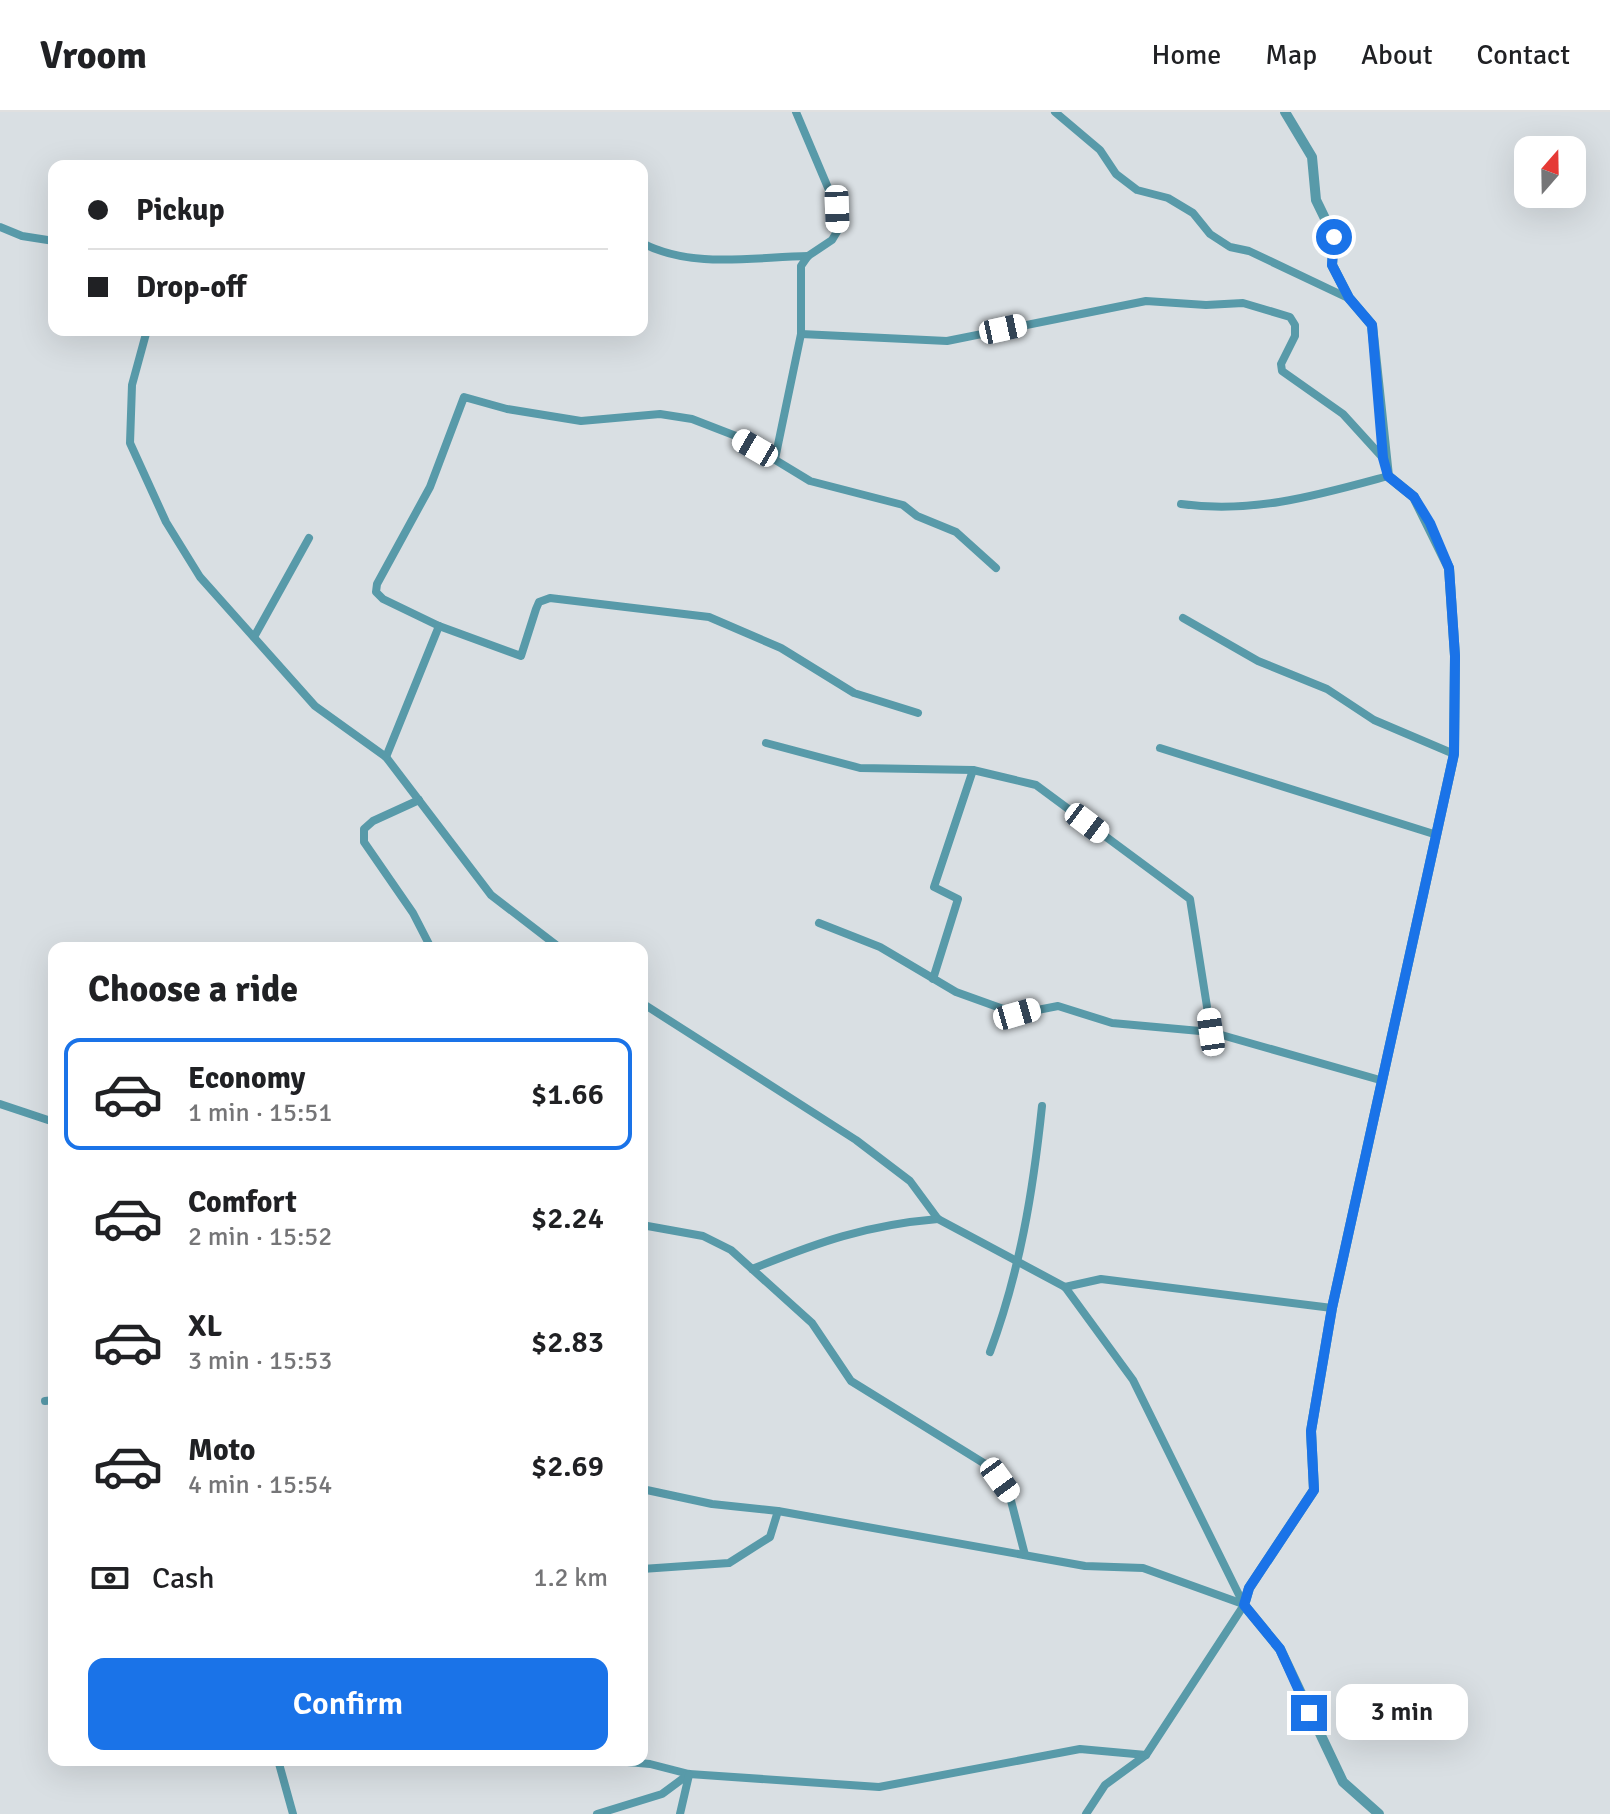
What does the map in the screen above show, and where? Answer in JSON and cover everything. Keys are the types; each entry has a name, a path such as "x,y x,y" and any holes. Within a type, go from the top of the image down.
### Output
{"street":[{"path":"648,246 666,255 699,259 808,256 832,240 838,230 837,209 796,112"},
{"path":"1055,112 1100,150 1116,174 1137,190 1168,198 1193,213 1210,234 1230,247 1249,251 1349,298"},
{"path":"1086,1814 1105,1785 1146,1755 1244,1605 1249,1588 1314,1490 1311,1431 1332,1308 1454,754 1455,656 1449,568 1435,534 1414,497 1388,476 1383,458 1372,325 1349,298 1332,265 1334,237 1316,200 1312,157 1285,112"},
{"path":"0,227 22,236 48,240"},
{"path":"775,459 801,334 798,280 808,256"},
{"path":"801,334 947,341 1146,301 1206,305 1243,303 1290,317 1295,325 1295,336 1281,364 1282,371 1343,414 1383,458"},
{"path":"145,336 132,385 130,443 166,522 200,577 315,706 386,757 491,895 552,942"},
{"path":"918,713 854,693 781,648 709,617 550,598 539,602 521,656 439,626 376,592 430,487 460,400 464,397 507,409 581,421 660,414 692,419 736,436 810,481 903,505 917,516 956,532 996,568"},
{"path":"1181,504 1223,510 1307,498 1388,476"},
{"path":"254,637 309,538"},
{"path":"1183,618 1258,661 1327,689 1374,720 1454,754"},
{"path":"386,757 439,626"},
{"path":"766,743 860,768 973,770 1036,785 1190,899 1211,1032"},
{"path":"1160,748 1437,835"},
{"path":"933,979 958,903 955,897 934,887 973,770"},
{"path":"419,800 373,821 364,829 364,842 413,913 428,942"},
{"path":"819,923 880,947 956,992 1017,1014 1058,1006 1112,1023 1211,1032 1380,1080"},
{"path":"648,1007 856,1140 910,1181 938,1219 1065,1287 1133,1380 1244,1605 1280,1649 1343,1782 1379,1814"},
{"path":"0,1104 48,1120"},
{"path":"990,1352 1020,1263 1032,1197 1042,1106"},
{"path":"752,1269 835,1235 892,1223 938,1219"},
{"path":"648,1226 703,1236 731,1250 812,1323 851,1381 990,1467 1009,1493 1025,1555"},
{"path":"1065,1287 1101,1279 1332,1308"},
{"path":"648,1490 712,1504 778,1511 1085,1566 1143,1568 1244,1605"},
{"path":"648,1569 729,1563 770,1537 778,1511"},
{"path":"648,1764 689,1774 879,1787 1080,1749 1146,1755"},
{"path":"280,1766 293,1814"},
{"path":"597,1814 662,1794 689,1774"},
{"path":"680,1814 689,1774"}],"route":[{"path":"1309,1713 1280,1649 1244,1605 1249,1588 1314,1490 1311,1431 1332,1308 1454,754 1455,656 1449,568 1430,523 1414,497 1388,476 1383,458 1372,325 1349,298 1332,265 1334,237"}]}
